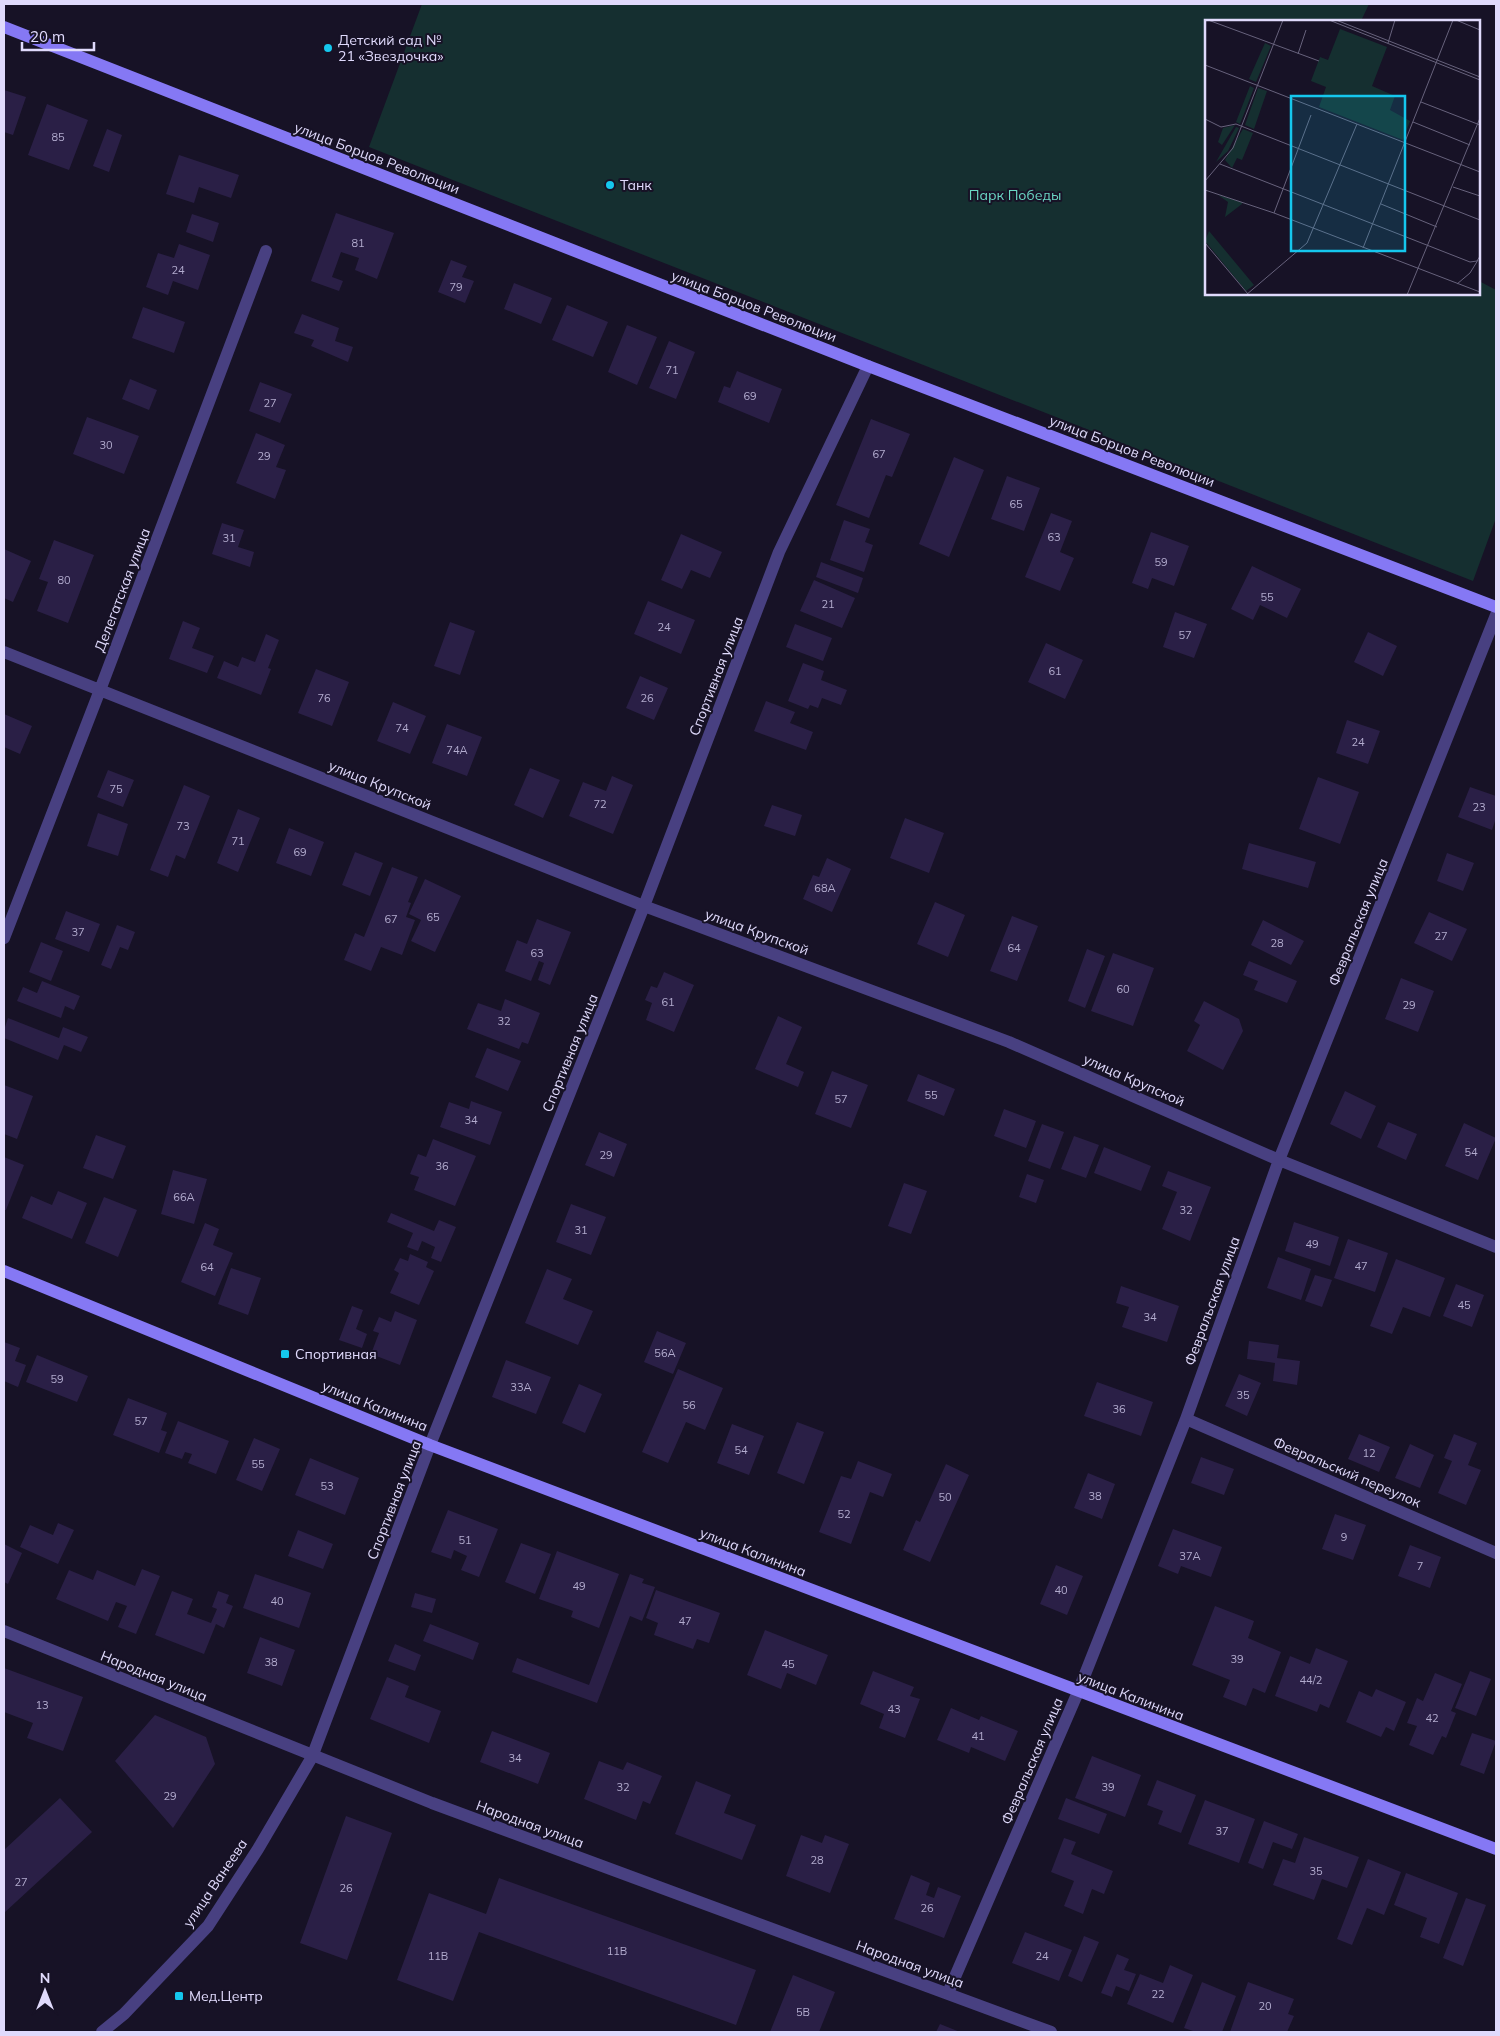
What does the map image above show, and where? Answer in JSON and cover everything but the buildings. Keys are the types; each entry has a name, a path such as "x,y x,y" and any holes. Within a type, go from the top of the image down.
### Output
{"street":[{"name":"улица Борцов Революции","path":"4,27 868,366 1496,607"},
{"name":"Делегатская улица","path":"4,938 266,251"},
{"name":"Спортивная улица","path":"312,1757 430,1445 644,906 779,552 868,366"},
{"name":"Февральская улица","path":"948,1993 1078,1692 1186,1419 1279,1160 1496,615"},
{"name":"улица Крупской","path":"4,652 644,906 1009,1042 1279,1160 1496,1246"},
{"name":"улица Калинина","path":"4,1271 430,1445 1496,1849"},
{"name":"Февральский переулок","path":"1186,1419 1496,1553"},
{"name":"Народная улица","path":"4,1632 312,1757 441,1807 1051,2032"},
{"name":"улица Ванеева","path":"102,2032 124,2014 208,1926 258,1849 312,1757"}],"green space":[{"name":"Парк Победы","path":"422,4 1369,4 1361,20 1205,20 1205,295 1480,295 1480,282 1496,290 1496,518 1473,581 369,147"}],"place":[{"name":"Детский сад № 21 «Звездочка»","path":"328,48"},
{"name":"Танк","path":"610,185"},
{"name":"Спортивная","path":"285,1354"},
{"name":"Мед.Центр","path":"179,1996"}]}
